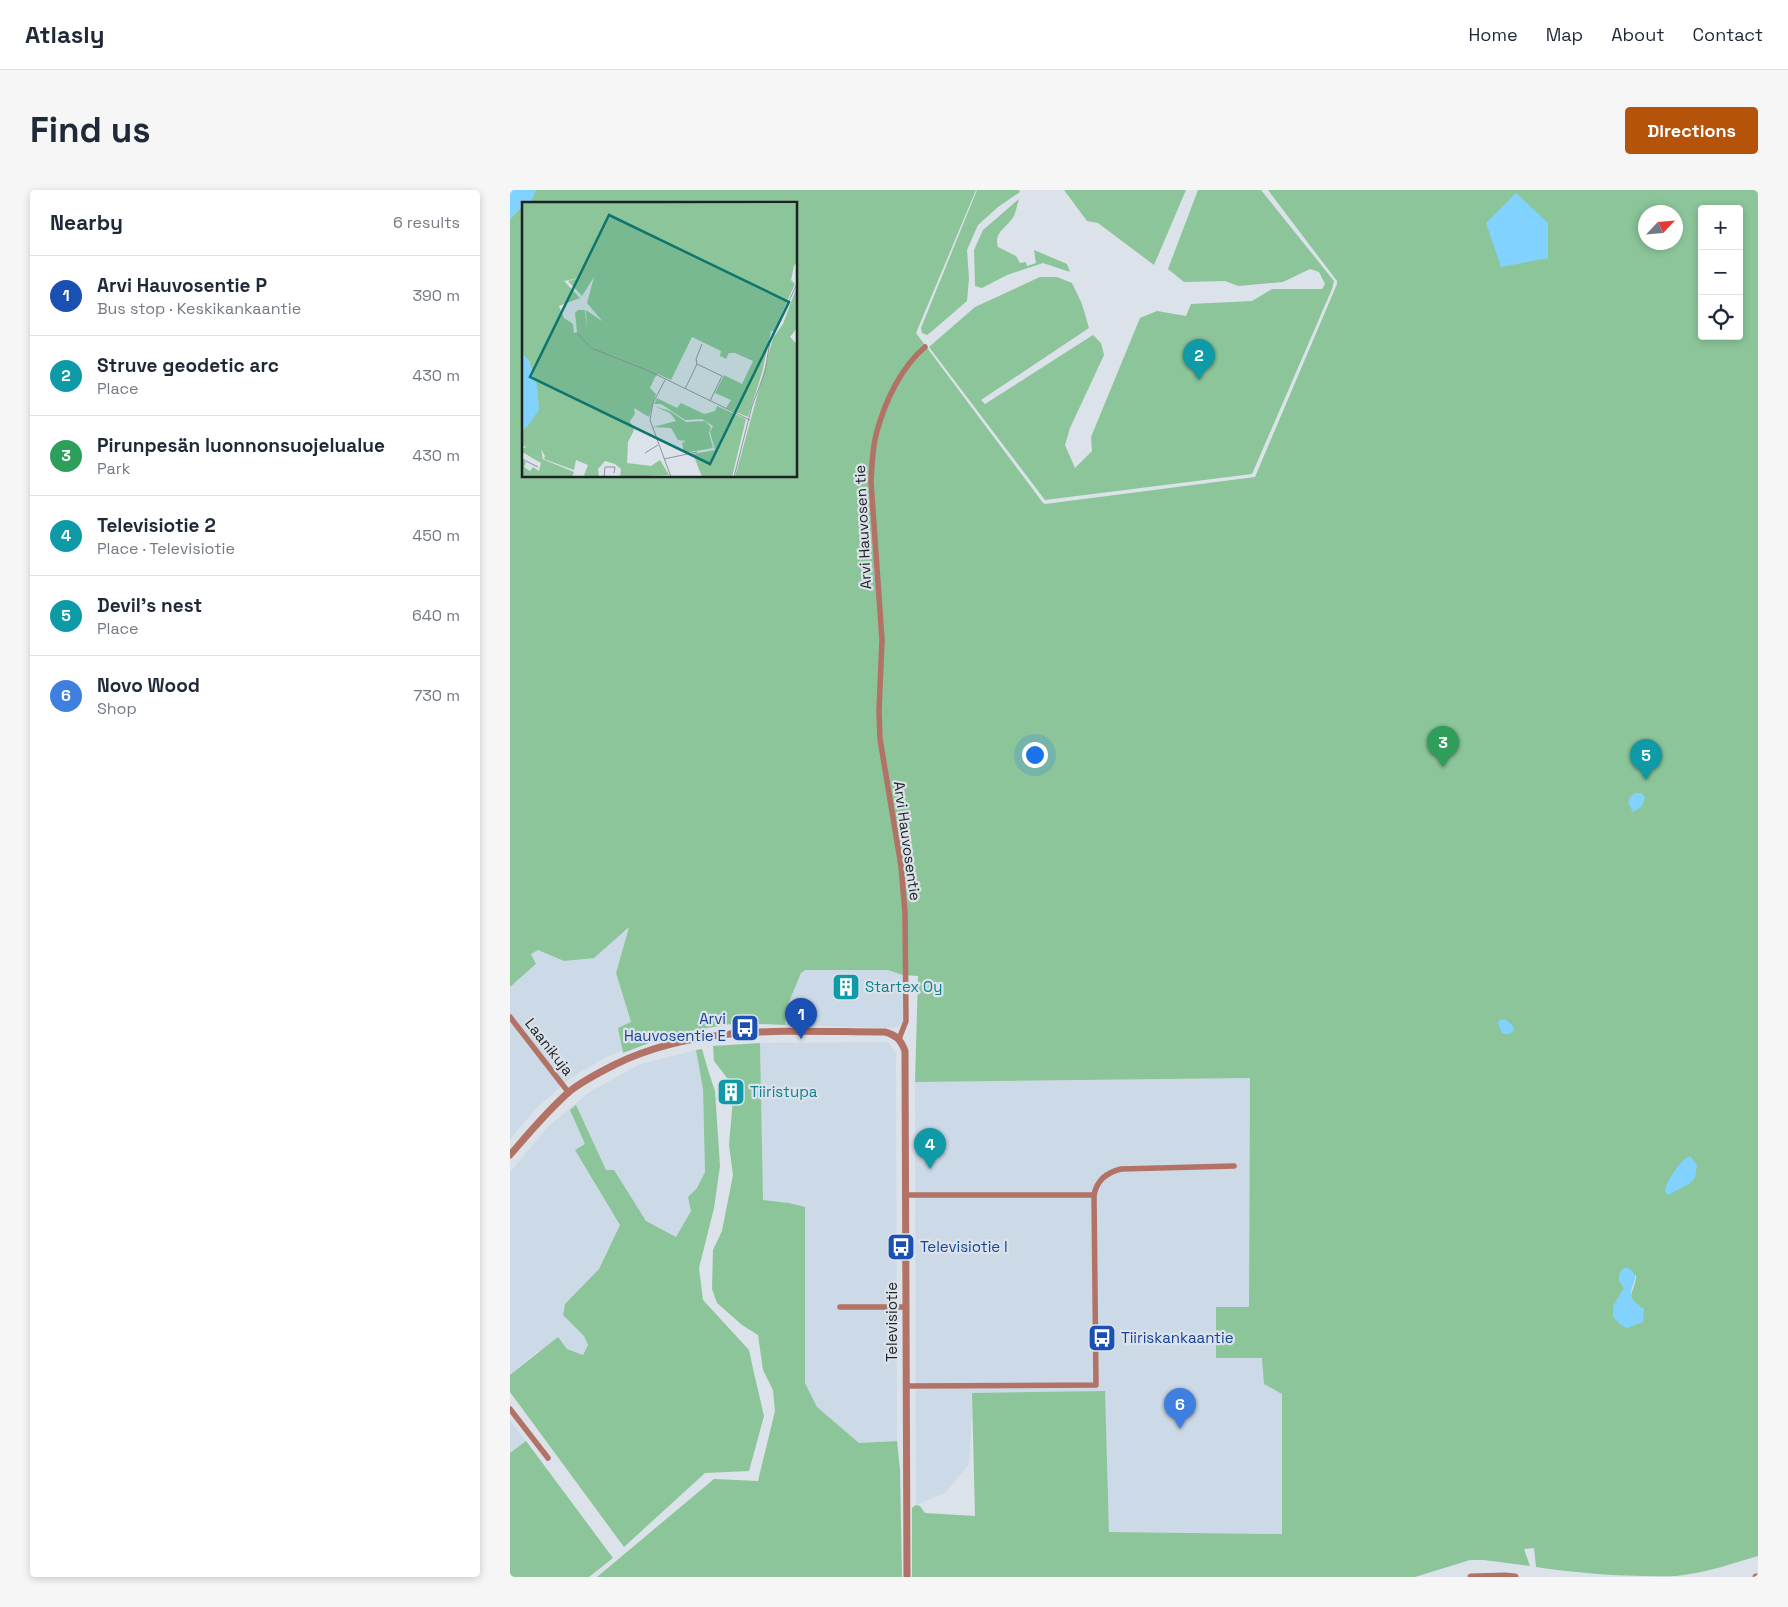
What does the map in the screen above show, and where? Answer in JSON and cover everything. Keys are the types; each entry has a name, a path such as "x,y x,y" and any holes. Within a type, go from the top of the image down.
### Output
{"street":[{"name":"Arvi Hauvosen tie","path":"882,645 871,482 872,459 876,432 889,400 901,377 924,347"},
{"name":"Arvi Hauvosentie","path":"882,645 879,711 880,739 900,866 905,913 906,1021 899,1039"},
{"name":"Laanikuja","path":"510,1017 568,1093"},
{"path":"510,1154 542,1117 568,1093 602,1071 645,1051 702,1037 747,1032 885,1032 899,1039"},
{"name":"Televisiotie","path":"899,1039 905,1051 906,1577"},
{"path":"906,1386 1096,1385 1094,1195 1096,1184 1103,1177 1121,1168 1234,1166"},
{"path":"905,1195 1094,1195"},
{"path":"840,1307 906,1307"},
{"path":"510,1409 548,1458"},
{"path":"1471,1577 1515,1577"}],"shaded area":[{"path":"629,926 616,973 631,1023 618,1028 622,1050 602,1059 569,1079 536,1109 510,1139 510,987 536,965 531,954 538,950 564,961"},
{"path":"805,970 888,970 903,975 902,1023 892,1028 785,1025 786,1009 801,973"},
{"path":"888,1042 896,1053 897,1441 859,1443 817,1407 805,1383 805,1208 789,1203 763,1200 760,1043"},
{"path":"696,1050 703,1089 705,1172 697,1188 688,1197 691,1211 676,1237 646,1221 632,1201 599,1269 565,1304 563,1315 584,1336 588,1346 583,1355 567,1349 538,1351 510,1375 510,1172 548,1127 588,1093 638,1065"},
{"path":"1250,1078 1249,1307 1216,1358 1263,1358 1282,1394 1282,1534 1109,1532 1105,1391 973,1393 969,1464 946,1492 916,1505 915,1082"},
{"path":"510,1421 526,1441 510,1453"}],"green space":[{"path":"534,190 976,190 916,333 1045,504 1255,477 1337,284 1337,281 1268,190 1758,190 1758,1556 1708,1570 1676,1576 1606,1574 1536,1567 1534,1548 1524,1549 1530,1566 1470,1560 1415,1577 912,1577 912,1508 916,1505 920,1506 925,1513 975,1516 972,1393 1105,1391 1109,1532 1282,1534 1282,1394 1264,1384 1262,1358 1216,1358 1216,1307 1249,1307 1250,1078 915,1082 918,976 903,975 888,970 805,970 801,973 786,1009 785,1025 737,1023 690,1031 657,1040 623,1053 618,1028 631,1022 616,973 629,927 594,958 564,961 538,950 531,954 536,964 510,987 510,219 522,206 522,478 798,478 798,202 527,202","holes":["1624,1268 1636,1276 1631,1294 1633,1301 1637,1305 1620,1295 1624,1288 1619,1280 1620,1273"]},
{"path":"977,190 1019,190 1020,192 998,207 978,225 967,250 969,278 967,301 927,335 922,333 921,328"},
{"path":"1064,190 1186,190 1154,265 1098,223 1087,221"},
{"path":"1198,190 1261,190 1334,281 1252,474 1045,500 929,347 975,307 1040,277 1057,277 1072,283 1082,304 1089,328 981,400 985,404 1093,335 1101,343 1104,355 1070,428 1065,445 1075,468 1092,451 1091,437 1140,318 1157,311 1186,316 1191,304 1252,301 1272,289 1322,289 1325,284 1319,272 1310,269 1283,282 1238,286 1225,281 1184,282 1168,269"},
{"path":"1019,199 1014,216 997,238 998,247 1016,256 1020,263 1026,262 1027,266 1036,263 1034,250 1067,264 1070,272 1043,263 1007,275 982,288 975,286 974,250 983,230"},
{"path":"760,1043 763,1200 805,1207 805,1383 817,1407 859,1443 897,1441 900,1470 902,1577 597,1577 714,1479 758,1481 775,1411 773,1390 763,1370 758,1335 742,1325 717,1303 712,1289 713,1250 722,1231 733,1175 729,1145 734,1087 714,1061 713,1046"},
{"path":"702,1049 715,1091 720,1166 714,1208 699,1268 703,1300 749,1350 764,1416 749,1471 705,1473 624,1547 510,1392 510,1375 558,1337 567,1349 583,1355 588,1345 584,1336 563,1315 565,1304 599,1269 620,1225 575,1150 585,1144 570,1110 576,1105 606,1170 614,1170 646,1221 676,1237 691,1211 688,1197 697,1188 705,1172 703,1089 696,1050"},
{"path":"526,1441 613,1558 589,1577 510,1577 510,1453"}],"water":[{"path":"510,190 536,190 531,202 522,202 522,208 516,212 510,220"},
{"path":"1516,193 1548,223 1548,258 1501,267 1486,223"},
{"path":"1635,793 1642,793 1645,798 1642,806 1633,812 1628,803 1630,797"},
{"path":"1505,1019 1513,1026 1514,1030 1509,1034 1502,1033 1498,1024 1499,1020"},
{"path":"1690,1156 1697,1165 1695,1178 1689,1184 1668,1195 1665,1192 1671,1177 1682,1161"},
{"path":"1624,1268 1628,1268 1633,1272 1635,1277 1631,1291 1632,1297 1644,1309 1643,1322 1627,1328 1613,1317 1613,1306 1624,1288 1619,1280 1620,1273"}],"place":[{"name":"Struve geodetic arc","path":"1199,380"},
{"name":"Pirunpesän luonnonsuojelualue","path":"1443,767"},
{"name":"Devil's nest","path":"1646,780"},
{"name":"Startex Oy","path":"846,987"},
{"name":"Arvi Hauvosentie E","path":"745,1028"},
{"name":"Arvi Hauvosentie P","path":"801,1039"},
{"name":"Tiiristupa","path":"731,1092"},
{"name":"Televisiotie 2","path":"930,1169"},
{"name":"Televisiotie I","path":"901,1247"},
{"name":"Tiiriskankaantie","path":"1102,1338"},
{"name":"Novo Wood","path":"1180,1429"}]}
